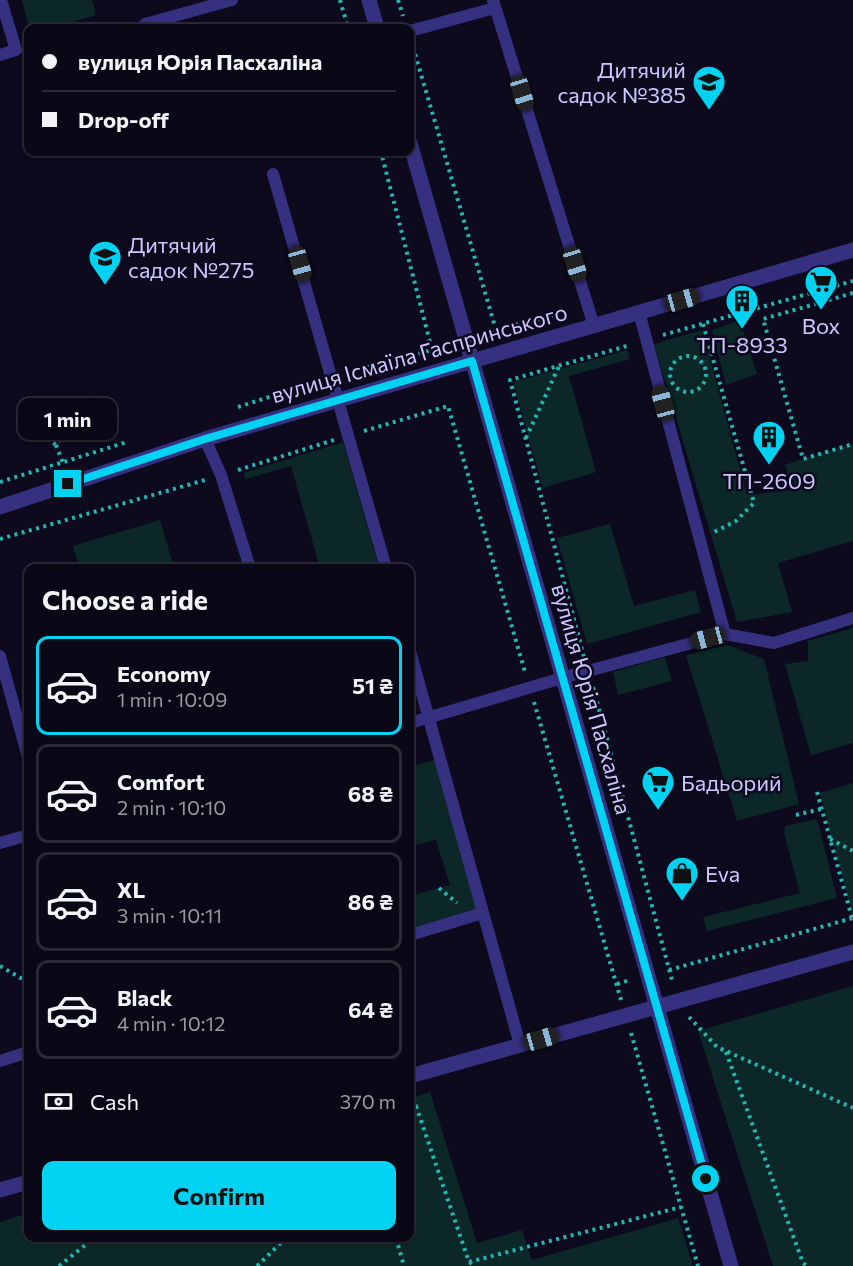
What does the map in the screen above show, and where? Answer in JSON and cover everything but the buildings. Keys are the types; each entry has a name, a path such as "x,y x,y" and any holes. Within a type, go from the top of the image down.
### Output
{"street":[{"path":"369,0 376,24"},
{"name":"вулиця Юрія Пасхаліна","path":"414,156 731,1266"},
{"name":"вулиця Ісмаїла Гаспринського","path":"0,507 205,439 853,250"},
{"path":"414,1075 853,952"},
{"path":"0,1190 24,1183"}],"lane":[{"path":"0,55 16,50 2,0"},
{"path":"145,24 224,1"},
{"path":"414,30 494,4 594,326"},
{"path":"273,174 385,564"},
{"path":"639,312 725,634"},
{"path":"205,439 221,475 249,564"},
{"path":"414,722 562,678 725,634 774,642 853,618"},
{"path":"0,656 24,743"},
{"path":"414,666 520,1045"},
{"path":"0,843 24,836"},
{"path":"414,934 483,913"},
{"path":"0,1061 24,1053"}],"path":[{"path":"340,0 347,24"},
{"path":"414,49 496,330"},
{"path":"382,156 432,350"},
{"path":"853,281 510,380 677,1001 717,1047 853,1108"},
{"path":"853,293 763,319 803,459 853,444"},
{"path":"700,539 736,521 754,503 703,324"},
{"path":"692,356 702,362 706,374 698,389 686,392 671,381 670,370 676,360 692,356"},
{"path":"526,439 559,365"},
{"path":"56,445 92,396"},
{"path":"18,415 56,445 63,463"},
{"path":"616,984 852,918 817,792"},
{"path":"796,815 822,809"},
{"path":"829,838 853,851"},
{"path":"0,966 24,981"},
{"path":"631,1035 698,1266"},
{"path":"726,1052 803,1263 807,1266"},
{"path":"414,1099 469,1262 475,1266"},
{"path":"469,1262 681,1207"},
{"path":"59,1266 89,1242"},
{"path":"257,1266 282,1242"},
{"path":"397,1242 405,1266"}],"green space":[{"path":"22,0 92,0 96,15 66,24 28,24"},
{"path":"740,320 757,374 726,385 712,330"},
{"path":"702,330 747,495 793,490 785,465 853,444 853,541 778,563 792,612 737,622 654,344"},
{"path":"627,350 630,359 569,376 596,472 543,488 513,382"},
{"path":"343,442 378,564 319,564 291,466 245,479 244,473"},
{"path":"160,520 173,564 78,564 73,546"},
{"path":"610,524 634,606 695,590 701,612 587,644 557,538"},
{"path":"853,628 853,743 811,755 785,664 808,661 808,641"},
{"path":"727,645 764,659 799,804 737,821 686,655"},
{"path":"665,657 672,681 618,695 613,672"},
{"path":"437,759 477,908 474,912 414,930 414,895 450,885 436,840 414,845 414,766"},
{"path":"853,783 853,916 820,793"},
{"path":"817,819 837,898 707,931 703,917 800,893 784,833 785,826"},
{"path":"853,986 853,1266 773,1266 698,1031"},
{"path":"430,1092 477,1243 522,1230 532,1260 678,1218 693,1266 0,1266 0,1222 24,1214 24,1242 414,1242 414,1098"}],"place":[{"name":"Дитячий садок №385","path":"709,111"},
{"name":"Дитячий садок №275","path":"105,286"},
{"name":"Box","path":"821,311"},
{"name":"ТП-8933","path":"742,330"},
{"name":"ТП-2609","path":"769,466"},
{"name":"Бадьорий","path":"658,811"},
{"name":"Eva","path":"682,902"}],"route":[{"path":"68,484 205,439 472,361 706,1179"}]}
